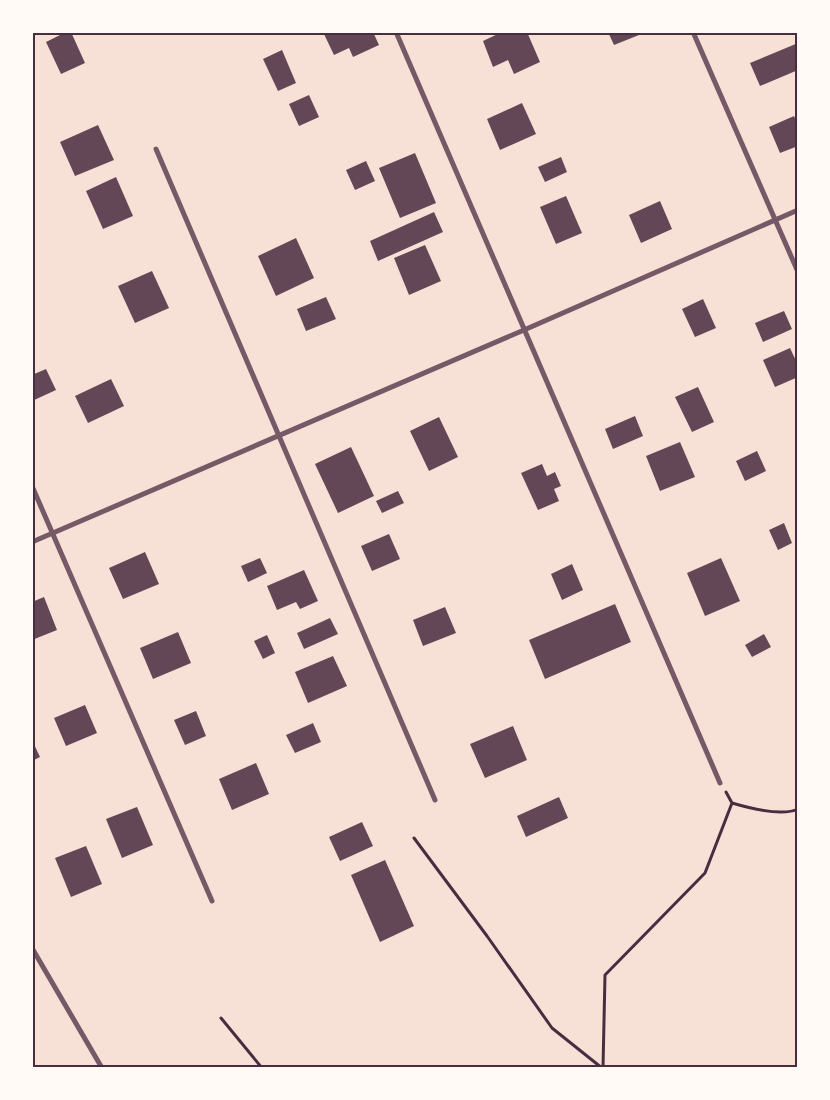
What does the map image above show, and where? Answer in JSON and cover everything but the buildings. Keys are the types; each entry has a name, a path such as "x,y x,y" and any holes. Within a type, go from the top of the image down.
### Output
{"street":[{"path":"396,32 720,783"},
{"path":"693,32 798,272"},
{"path":"156,149 435,800"},
{"path":"32,542 798,210"},
{"path":"32,486 212,901"},
{"path":"32,948 102,1068"}],"path":[{"path":"720,783 732,803 767,812 798,810"},
{"path":"603,1068 606,975 705,873 732,803"},
{"path":"414,838 552,1028 603,1068"},
{"path":"221,1018 262,1068"}]}
